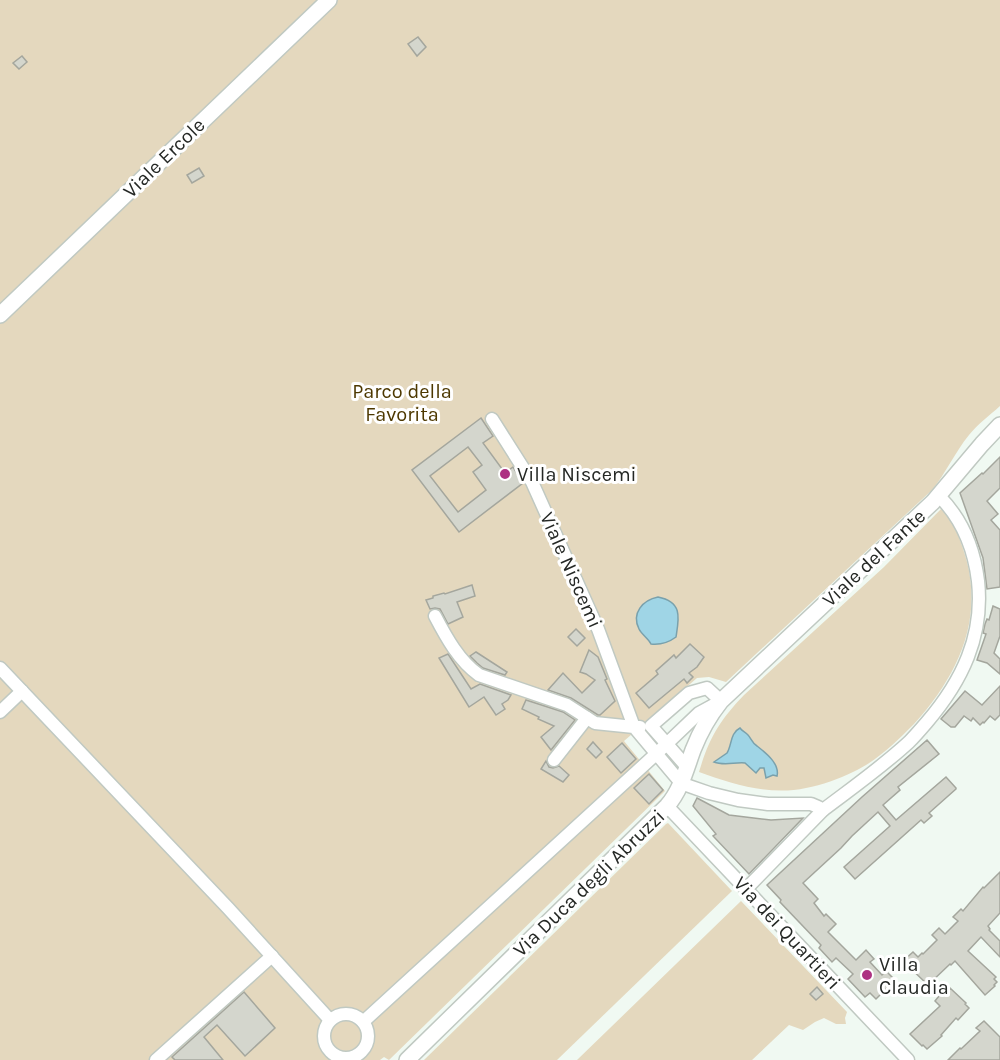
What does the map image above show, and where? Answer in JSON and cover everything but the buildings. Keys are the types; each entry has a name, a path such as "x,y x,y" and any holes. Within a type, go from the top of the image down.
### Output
{"street":[{"name":"Viale Ercole","path":"0,315 329,0"},
{"name":"Viale Niscemi","path":"492,419 532,482 598,629 634,727 681,783"},
{"name":"Viale del Fante","path":"739,683 939,496 1000,425"},
{"path":"746,889 823,810 911,740 940,706 963,670 976,630 979,593 976,568 965,531 939,496"},
{"path":"363,1022 699,713 721,701 707,687 689,693 651,726 634,727 595,723 567,705 472,671 447,639 435,616"},
{"path":"0,668 221,900 330,1020"},
{"name":"Via Duca degli Abruzzi","path":"407,1060 667,806 681,783 703,727 721,701 739,683"},
{"path":"0,712 22,691"},
{"path":"554,760 587,718"},
{"path":"651,726 687,767"},
{"path":"681,783 738,800 768,804 811,804 823,810"},
{"name":"Via dei Quartieri","path":"667,806 908,1060"},
{"path":"156,1060 272,956"},
{"path":"351,1014 363,1022 368,1033 367,1056 346,1058 329,1050 324,1032 330,1020 336,1016 351,1014"}],"green space":[{"name":"Parco della Favorita","path":"0,0 1000,0 1000,406 969,435 932,490 726,682 709,677 697,678 624,741 665,791 389,1060 384,1057 380,1060 0,1060"},
{"path":"941,509 954,527 965,555 971,585 971,607 968,629 953,669 929,707 914,724 878,757 862,768 812,787 779,791 765,790 725,781 699,772 711,739 722,721 744,695 884,567"},
{"path":"668,823 732,891 557,1060 424,1060 666,824"},
{"path":"741,901 847,1012 846,1024 836,1024 824,1018 803,1030 789,1025 752,1060 577,1060"}],"water":[{"path":"658,597 672,603 678,612 676,637 661,644 651,644 639,629 636,618 643,604"},
{"path":"740,728 772,759 777,776 766,778 764,768 760,768 756,773 745,763 714,762 727,753 733,736"}],"place":[{"name":"Villa Niscemi","path":"505,474"},
{"name":"Villa Claudia","path":"867,975"}]}
